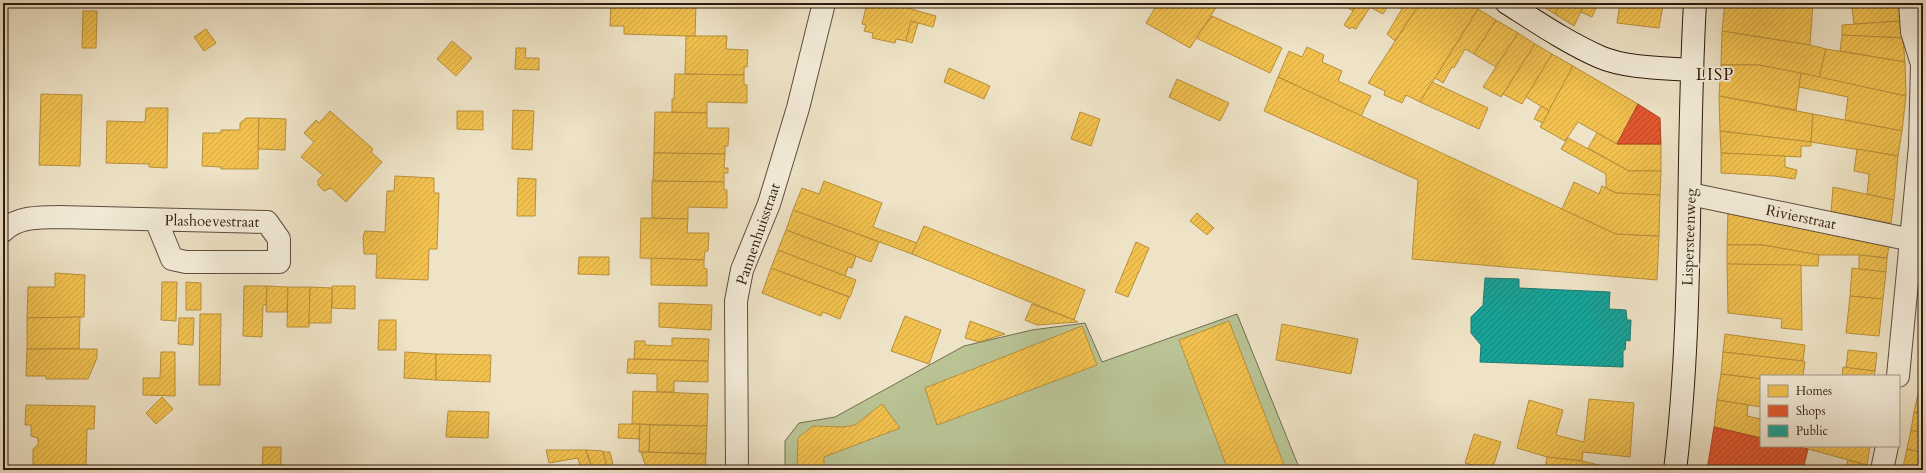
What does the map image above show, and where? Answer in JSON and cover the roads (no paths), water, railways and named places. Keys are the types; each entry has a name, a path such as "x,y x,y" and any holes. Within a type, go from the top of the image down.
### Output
{"street":[{"name":"Pannenhuisstraat","path":"737,470 736,301 742,270 769,204 798,108 824,3"},
{"path":"1507,3 1601,58 1643,67 1692,70"},
{"name":"Lispersteenweg","path":"1675,470 1679,440 1686,328 1695,3"},
{"path":"1898,375 1920,146 1922,64 1912,32 1910,3"},
{"name":"Rivierstraat","path":"1690,194 1912,240"},
{"name":"Plashoevestraat","path":"3,231 10,225 24,219 58,217 267,222 279,239 279,262 186,262 172,259 156,220"},
{"path":"1882,470 1887,447"}],"district":[{"name":"LISP","path":"1715,74"}]}
